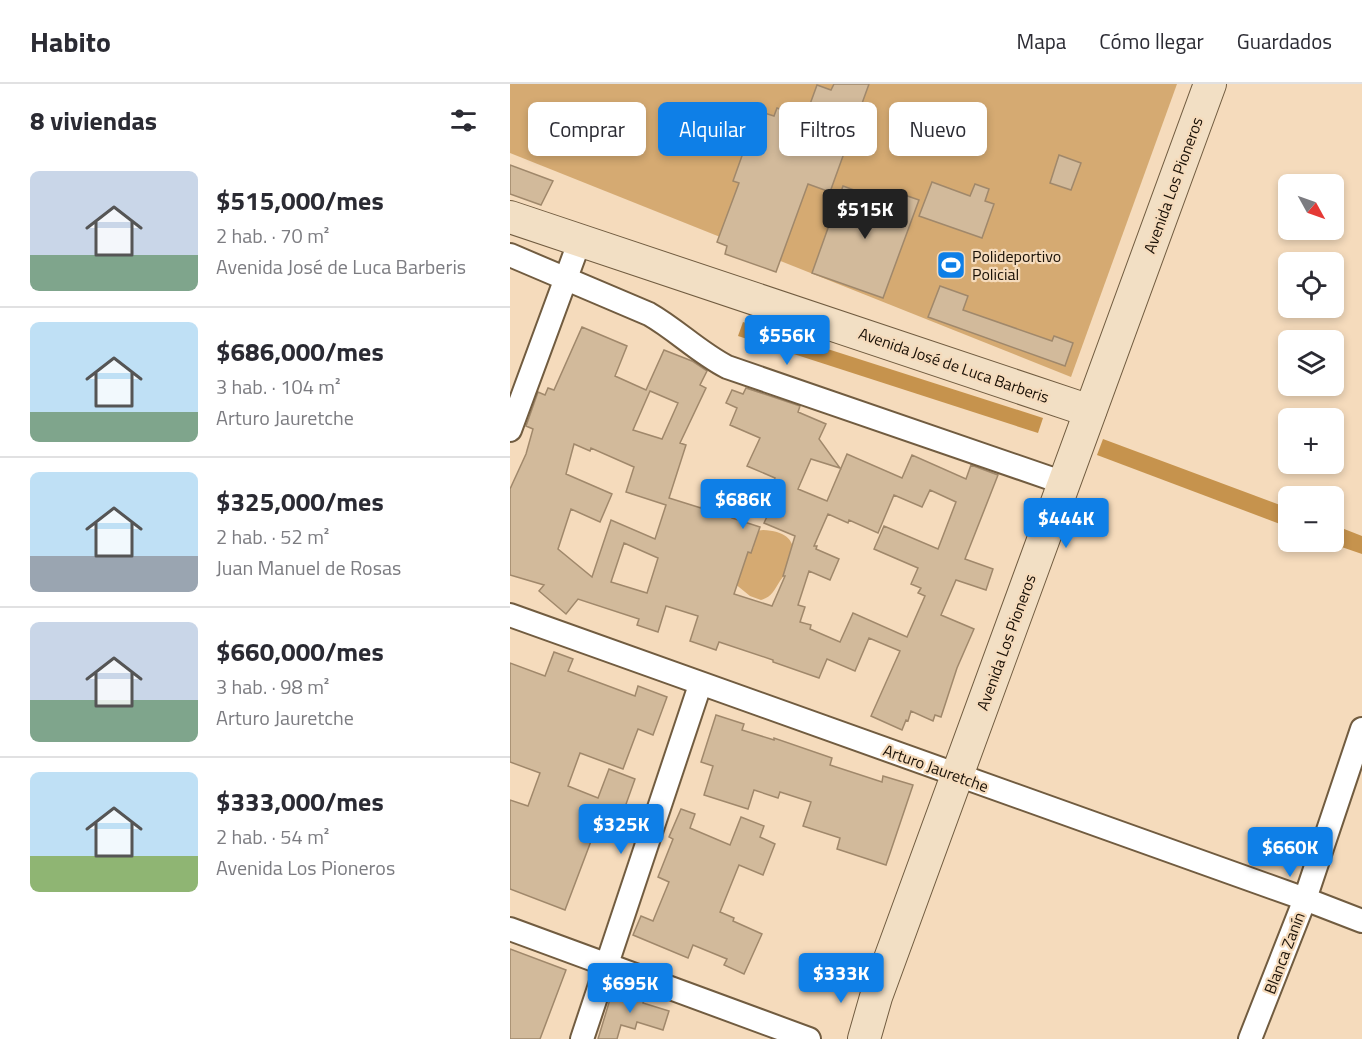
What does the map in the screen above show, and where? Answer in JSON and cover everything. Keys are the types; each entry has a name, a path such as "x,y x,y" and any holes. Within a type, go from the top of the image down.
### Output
{"main road":[{"name":"Avenida Los Pioneros","path":"864,1039 876,997 1210,84"},
{"name":"Avenida José de Luca Barberis","path":"510,217 1090,411"},
{"name":"Avenida Los Pioneros","path":"847,1039 876,997"}],"street":[{"path":"510,430 580,240"},
{"path":"510,255 663,322 707,357 727,367 1064,483"},
{"name":"Arturo Jauretche","path":"510,615 1362,921"},
{"path":"582,1039 605,964 700,685"},
{"name":"Blanca Zanín","path":"1250,1039 1305,899 1362,729"},
{"path":"510,929 809,1039"}],"shaded area":[{"name":"Polideportivo Policial","path":"510,84 1177,84 1071,377 510,153"},
{"path":"743,322 1043,418 1038,433 738,336"},
{"path":"1103,439 1278,504 1278,523 1097,455"},
{"path":"1344,529 1362,536 1362,554 1344,548"},
{"path":"763,530 784,535 790,540 793,554 791,563 774,590 768,597 761,600 750,596 734,583 741,557 754,547 753,539 756,531"}],"building":[{"path":"834,84 869,84 862,102 811,102 817,85 831,90"},
{"path":"777,108 779,109 779,156 843,156 830,192 808,184 776,272 725,254 727,246 717,242 739,183 733,181 742,156 767,156 767,114 774,116"},
{"path":"1059,155 1081,163 1071,190 1050,183"},
{"path":"510,165 553,181 541,205 510,194"},
{"path":"932,182 970,196 975,184 989,189 985,201 994,204 982,238 919,216"},
{"path":"843,186 892,204 896,192 919,200 883,298 812,273"},
{"path":"940,286 968,296 963,310 1052,341 1054,336 1073,343 1065,366 928,317"},
{"path":"582,327 627,346 615,376 646,390 664,350 692,361 707,371 700,385 706,388 680,443 686,445 669,498 701,508 702,505 760,527 751,553 748,552 734,594 772,606 785,576 783,576 795,536 764,523 778,493 770,490 775,478 747,466 760,438 730,425 737,408 726,403 732,390 743,394 746,388 800,406 798,412 826,424 819,439 840,468 811,459 798,489 827,501 847,454 902,478 912,455 966,479 971,465 998,475 965,559 993,569 986,590 956,580 941,615 974,629 957,668 941,717 935,715 933,721 911,711 902,730 871,716 900,651 869,638 855,671 827,659 819,678 719,642 716,650 690,641 698,616 666,606 658,632 637,625 639,619 578,599 566,614 539,591 544,585 510,575 510,489 526,454 533,429 526,426 538,392 545,395 548,388 554,390","holes":["650,391 678,403 662,439 633,430","574,444 590,451 591,448 634,467 626,492 666,505 655,539 611,520 592,577 558,549 571,509 600,522 612,494 566,474","930,490 956,502 938,549 884,526 874,549 918,568 911,584 921,588 918,593 925,596 907,637 853,613 840,642 810,629 811,625 800,622 805,607 798,605 809,571 830,580 839,559 814,546 828,514 848,523 849,520 878,533 894,495 922,507","624,543 658,558 647,593 611,582"]},
{"path":"554,652 573,659 568,671 635,696 638,686 667,697 653,735 638,729 623,769 580,753 568,786 598,798 609,769 635,779 615,835 596,828 565,910 510,889 510,800 528,806 540,773 510,762 510,663 545,676"},
{"path":"716,715 744,724 742,730 774,740 774,738 832,758 830,765 882,782 883,776 913,785 886,865 837,849 840,838 803,826 811,802 780,792 778,798 754,790 748,809 704,795 713,766 701,762"},
{"path":"681,809 695,814 690,828 730,845 741,817 764,826 760,837 775,844 763,875 739,865 720,912 734,918 733,921 762,934 744,974 724,965 727,959 693,945 688,958 633,935 641,916 653,921 669,882 658,877 673,839 669,837"},
{"path":"510,949 566,970 540,1039 510,1039"},
{"path":"614,986 645,995 643,1003 669,1011 663,1030 637,1022 635,1029 621,1025 617,1039 598,1039"}],"place":[{"name":"Polideportivo Policial","path":"951,265"}]}
